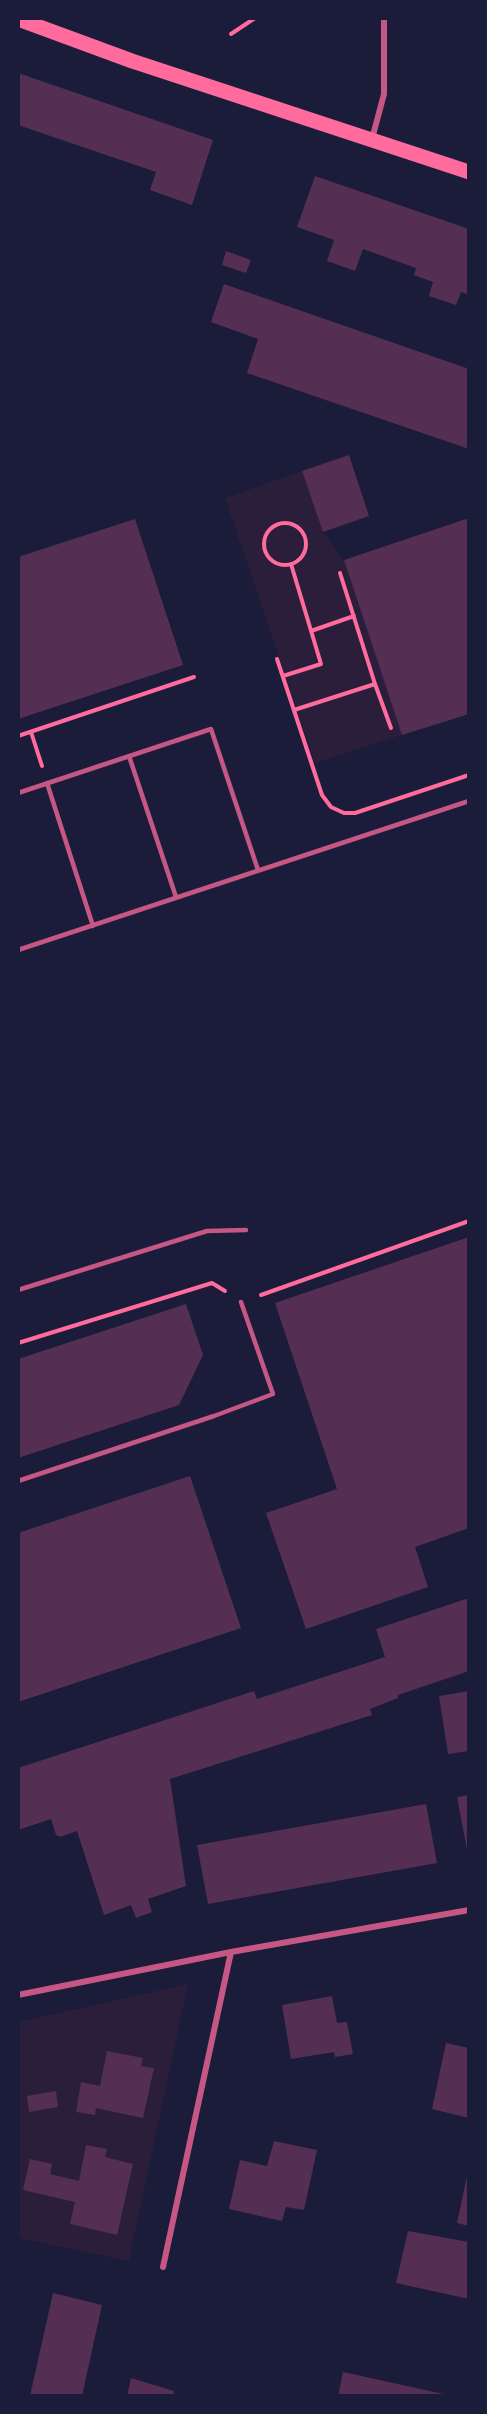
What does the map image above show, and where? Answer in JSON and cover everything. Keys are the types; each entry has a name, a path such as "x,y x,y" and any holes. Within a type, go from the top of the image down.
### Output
{"main road":[{"path":"18,20 132,61 469,172"}],"street":[{"path":"372,140 384,94 384,18"},
{"path":"18,1995 231,1952 469,1910"},
{"path":"163,2267 231,1952"}],"lane":[{"path":"18,793 211,729 258,870"},
{"path":"129,756 176,897"},
{"path":"47,783 93,926"},
{"path":"18,950 469,801"},
{"path":"18,1290 207,1232 246,1230"},
{"path":"18,1481 273,1394 242,1302"}],"path":[{"path":"231,34 255,18"},
{"path":"289,523 298,527 304,536 306,544 304,553 291,564 275,562 265,550 264,539 269,530 278,524 289,523"},
{"path":"283,676 321,664 291,564"},
{"path":"340,573 391,728"},
{"path":"311,631 354,616"},
{"path":"277,659 322,795 331,807 344,813 355,813 469,775"},
{"path":"18,736 194,677"},
{"path":"294,710 375,684"},
{"path":"31,732 47,783"},
{"path":"18,1343 212,1283 242,1302 469,1221"}],"shaded area":[{"path":"302,471 323,532 344,560 402,735 315,763 225,498"},
{"path":"188,1984 129,2261 18,2238 18,2022"}],"building":[{"path":"18,73 213,140 192,205 150,190 156,172 18,125"},
{"path":"315,176 469,229 469,295 461,292 456,305 429,296 433,282 414,275 416,268 363,249 355,271 327,261 334,240 297,227"},
{"path":"226,251 251,260 246,273 222,265"},
{"path":"224,284 469,369 469,449 247,373 258,339 211,322"},
{"path":"349,455 369,516 323,532 302,471"},
{"path":"469,518 469,714 402,735 344,560"},
{"path":"135,519 183,665 18,719 18,557"},
{"path":"469,1237 469,1528 415,1547 428,1587 306,1629 266,1513 337,1489 275,1303"},
{"path":"186,1304 203,1355 179,1405 18,1458 18,1359"},
{"path":"190,1476 241,1628 18,1702 18,1533"},
{"path":"469,1598 469,1671 398,1695 398,1698 370,1709 372,1715 170,1779 186,1886 148,1899 152,1912 136,1918 131,1905 104,1915 77,1831 60,1837 56,1835 51,1819 18,1830 18,1768 254,1691 257,1699 385,1657 376,1629"},
{"path":"469,1691 469,1751 448,1754 439,1696"},
{"path":"469,1795 469,1850 467,1850 457,1797"},
{"path":"426,1804 437,1863 208,1904 197,1845"},
{"path":"332,1996 337,2023 347,2022 353,2054 335,2057 334,2052 291,2059 282,2005"},
{"path":"446,2043 469,2048 469,2118 432,2109"},
{"path":"107,2051 143,2058 141,2066 154,2068 143,2118 96,2108 95,2115 76,2112 81,2082 100,2086"},
{"path":"56,2091 58,2107 29,2112 27,2096"},
{"path":"274,2141 317,2150 304,2210 286,2207 282,2221 229,2209 240,2160 267,2166"},
{"path":"86,2145 107,2149 105,2157 133,2164 117,2235 70,2224 75,2202 23,2190 30,2159 52,2164 50,2174 79,2181"},
{"path":"469,2171 469,2226 457,2223"},
{"path":"408,2231 469,2242 469,2299 396,2283"},
{"path":"53,2293 102,2305 82,2396 30,2396"},
{"path":"343,2372 448,2395 448,2396 338,2396"},
{"path":"131,2378 174,2391 173,2396 127,2396"}]}
